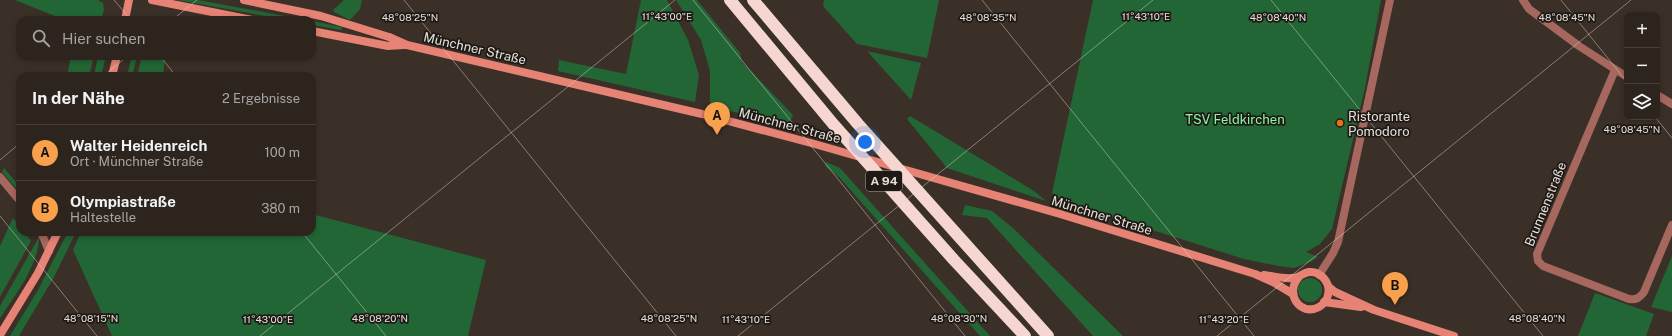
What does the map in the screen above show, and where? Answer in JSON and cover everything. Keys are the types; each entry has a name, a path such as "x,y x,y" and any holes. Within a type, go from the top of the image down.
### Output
{"highway":[{"name":"A 94","path":"730,0 834,125 954,260 1025,336"},
{"name":"A 94","path":"753,0 858,124 1048,336"}],"street":[{"path":"126,16 129,0"},
{"path":"152,0 232,16"},
{"name":"Münchner Straße","path":"244,0 321,16 389,37 407,45 651,102 811,143 948,182 1255,274 1273,282 1293,294 1299,305 1306,308 1314,308 1324,302 1340,303 1374,310 1454,336"},
{"path":"1319,274 1333,253 1338,242 1390,0"},
{"path":"1523,0 1530,9 1579,46 1624,75"},
{"name":"Münchner Straße","path":"316,32 388,46 407,45"},
{"path":"113,72 116,60"},
{"name":"Brunnenstraße","path":"1615,70 1537,254 1538,261 1543,266 1634,300 1639,298 1644,292 1672,225"},
{"path":"1660,97 1672,104"},
{"path":"0,177 16,196"},
{"path":"43,236 49,251"},
{"path":"0,335 26,293 56,236"},
{"name":"Münchner Straße","path":"1255,274 1291,278 1299,277 1309,272 1319,274 1326,280 1329,287 1335,292 1374,310"},
{"path":"1293,294 1293,285 1299,277"},
{"path":"1324,302 1328,295 1329,287"}],"green space":[{"path":"15,0 98,0 103,3 104,10 102,16 55,16"},
{"path":"177,0 198,0 284,16 265,16"},
{"path":"344,0 362,0 360,9 350,20 334,12 333,10"},
{"path":"641,0 667,0 688,40 699,75 695,102 558,71 559,60 626,74"},
{"path":"676,0 697,0 740,53 742,62 793,115 788,125 710,106 710,71 701,40"},
{"path":"824,0 939,0 927,58 857,44 823,6"},
{"name":"TSV Feldkirchen","path":"1093,0 1381,0 1365,88 1332,229 1320,244 1306,252 1318,257 1294,268 1244,259 1064,202 1052,193"},
{"path":"316,22 342,27 341,30 316,26"},
{"path":"867,51 921,63 911,100"},
{"path":"70,60 93,60 90,72 68,72"},
{"path":"97,60 105,60 102,72 95,72"},
{"path":"131,60 136,60 133,72 128,72"},
{"path":"141,60 165,60 163,72 138,72"},
{"path":"910,116 1034,191 1046,201 947,168 907,119"},
{"path":"826,162 840,168 990,336 980,336 839,177 825,166"},
{"path":"4,168 16,182 16,188 2,172"},
{"path":"965,205 992,211 1013,228 1123,336 1093,336 987,218 962,215"},
{"path":"316,215 486,260 468,336 112,336 73,250 79,236 316,236"},
{"path":"13,218 16,222 16,236 27,236 31,241 0,297 0,246"},
{"path":"66,236 74,236 54,277 19,336 10,336 38,290"},
{"path":"39,237 38,248 31,269 0,318 0,306"},
{"path":"1672,256 1672,312 1651,307"},
{"path":"1310,278 1318,282 1322,290 1318,298 1310,302 1302,298 1298,290 1302,282"},
{"path":"1595,293 1654,314 1646,336 1578,336"}],"place":[{"name":"Ristorante Pomodoro","path":"1340,123"},
{"name":"Walter Heidenreich","path":"717,135"},
{"name":"Olympiastraße","path":"1395,305"}]}
